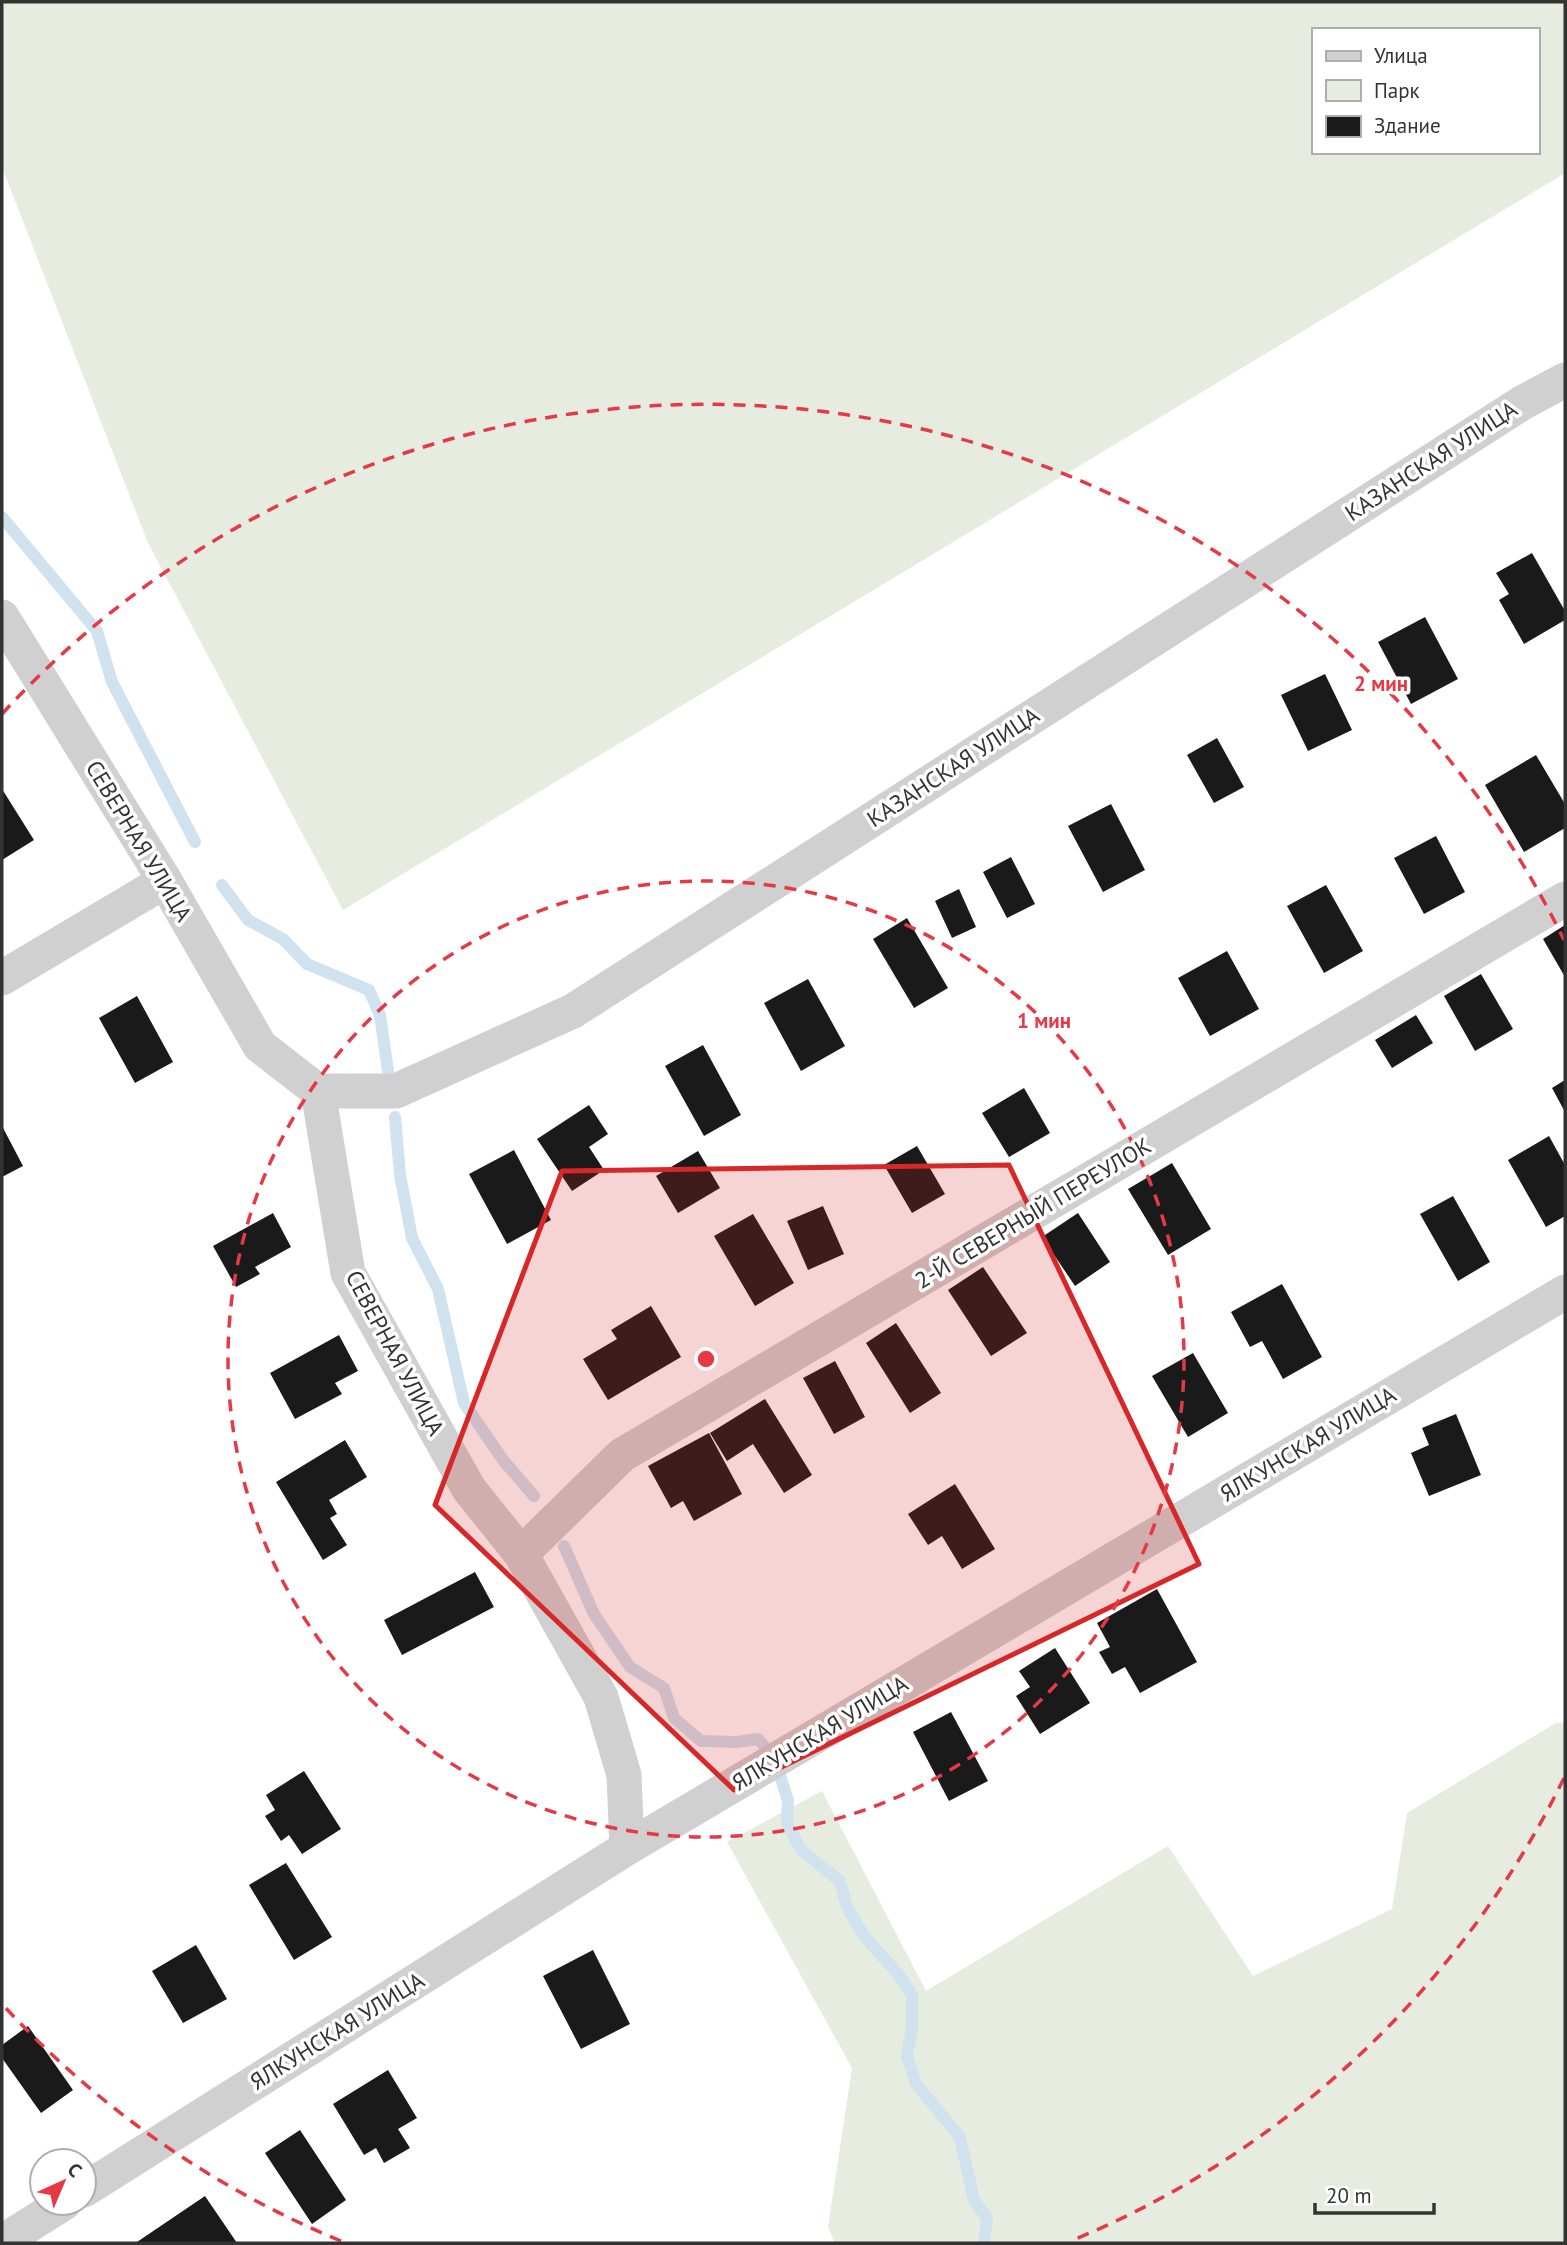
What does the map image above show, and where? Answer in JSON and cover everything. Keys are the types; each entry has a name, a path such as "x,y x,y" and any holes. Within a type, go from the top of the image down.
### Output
{"street":[{"name":"КАЗАНСКАЯ УЛИЦА","path":"318,1091 396,1091 573,1011 1522,402 1565,380"},
{"name":"СЕВЕРНАЯ УЛИЦА","path":"2,617 164,881 260,1046 318,1091 348,1273 469,1489 521,1554 601,1697 624,1775 627,1848"},
{"path":"2,978 164,881"},
{"name":"2-Й СЕВЕРНЫЙ ПЕРЕУЛОК","path":"521,1554 622,1455 1565,899"},
{"name":"ЯЛКУНСКАЯ УЛИЦА","path":"98,2181 627,1848 1565,1292"},
{"path":"2,2242 42,2217"}],"highlighted area":[{"path":"1009,1165 1199,1564 734,1790 435,1505 562,1171"}],"green space":[{"path":"2,2 1565,2 1565,173 343,910 148,543 2,167"},
{"path":"1565,1722 1565,2243 835,2243 828,2227 852,2068 727,1842 822,1791 926,1991 1168,1846 1253,1976 1392,1909 1407,1813 1556,1723"}],"building":[{"path":"1532,553 1565,611 1565,620 1524,644 1499,600 1509,594 1496,573"},
{"path":"1425,617 1458,679 1411,704 1378,642"},
{"path":"1325,674 1352,730 1308,751 1281,695"},
{"path":"1217,738 1244,787 1214,803 1187,755"},
{"path":"1536,755 1565,804 1565,828 1524,852 1485,785"},
{"path":"2,789 34,840 2,860"},
{"path":"1111,804 1145,870 1103,892 1068,826"},
{"path":"1436,836 1465,892 1424,914 1394,858"},
{"path":"1011,857 1035,904 1007,918 983,872"},
{"path":"1326,885 1363,951 1324,973 1287,906"},
{"path":"959,889 976,927 952,938 935,901"},
{"path":"907,918 948,988 914,1008 873,939"},
{"path":"1565,925 1565,977 1543,939"},
{"path":"1227,951 1259,1009 1210,1036 1178,978"},
{"path":"1481,974 1513,1029 1475,1051 1444,996"},
{"path":"808,979 845,1046 801,1071 764,1003"},
{"path":"137,996 173,1062 135,1083 99,1018"},
{"path":"1416,1015 1433,1043 1392,1068 1375,1040"},
{"path":"703,1045 741,1115 704,1136 665,1066"},
{"path":"1565,1080 1565,1112 1552,1088"},
{"path":"1024,1088 1050,1133 1009,1157 982,1113"},
{"path":"589,1105 608,1134 589,1147 604,1170 572,1191 537,1139"},
{"path":"2,1126 23,1166 2,1177"},
{"path":"1549,1136 1565,1165 1565,1216 1546,1227 1508,1160"},
{"path":"917,1146 945,1194 912,1213 884,1165"},
{"path":"514,1150 551,1220 507,1244 469,1174"},
{"path":"698,1151 720,1188 678,1213 656,1176"},
{"path":"1172,1163 1211,1229 1168,1255 1128,1189"},
{"path":"1453,1196 1490,1262 1458,1281 1420,1214"},
{"path":"823,1206 844,1254 808,1270 787,1221"},
{"path":"273,1213 291,1247 255,1267 260,1274 236,1287 213,1246"},
{"path":"1078,1213 1110,1262 1075,1286 1042,1237"},
{"path":"753,1214 794,1283 755,1306 714,1236"},
{"path":"983,1267 1027,1333 991,1356 948,1290"},
{"path":"1282,1284 1322,1357 1283,1379 1262,1341 1250,1347 1231,1312"},
{"path":"651,1306 681,1357 608,1400 583,1359 617,1339 611,1330"},
{"path":"896,1323 941,1393 910,1413 866,1343"},
{"path":"339,1335 358,1371 335,1383 342,1394 295,1419 270,1373"},
{"path":"1193,1353 1228,1413 1188,1437 1152,1376"},
{"path":"835,1361 865,1417 834,1434 803,1378"},
{"path":"765,1399 812,1475 784,1493 753,1444 727,1461 710,1433"},
{"path":"1456,1414 1481,1475 1429,1496 1411,1453 1429,1445 1422,1428"},
{"path":"709,1433 742,1494 694,1521 683,1501 671,1508 648,1466"},
{"path":"345,1440 367,1477 329,1500 337,1514 330,1518 347,1545 323,1560 276,1482"},
{"path":"955,1484 995,1549 962,1569 942,1536 928,1545 908,1514"},
{"path":"475,1572 494,1607 402,1655 384,1620"},
{"path":"1157,1589 1197,1662 1140,1693 1125,1667 1112,1674 1099,1652 1110,1647 1097,1623"},
{"path":"1055,1648 1090,1703 1040,1734 1016,1696 1030,1687 1019,1671"},
{"path":"951,1712 988,1781 949,1801 913,1732"},
{"path":"304,1771 341,1829 302,1854 289,1835 281,1841 265,1816 275,1810 266,1795"},
{"path":"286,1863 332,1937 294,1960 249,1885"},
{"path":"196,1945 227,1999 183,2023 152,1971"},
{"path":"593,1950 630,2024 581,2049 543,1976"},
{"path":"28,2026 73,2090 41,2113 2,2058 2,2045"},
{"path":"388,2070 417,2118 398,2129 410,2148 384,2163 376,2148 364,2155 333,2104"},
{"path":"300,2130 346,2200 312,2224 265,2153"},
{"path":"205,2196 237,2243 137,2242"}],"waterway":[{"path":"2,517 97,631 112,682 195,842"},
{"path":"222,885 248,920 283,939 307,964 369,990 380,1015 388,1071"},
{"path":"395,1117 400,1175 412,1238 438,1289 464,1403 503,1460 534,1496"},
{"path":"564,1546 594,1614 630,1667 664,1688 674,1718 701,1741 737,1742 758,1739 766,1748"},
{"path":"780,1776 788,1800 787,1823 801,1850 840,1881 847,1907 864,1936 899,1975 912,1995 912,2028 907,2056 916,2084 960,2137 974,2200 987,2218 984,2243"}]}
